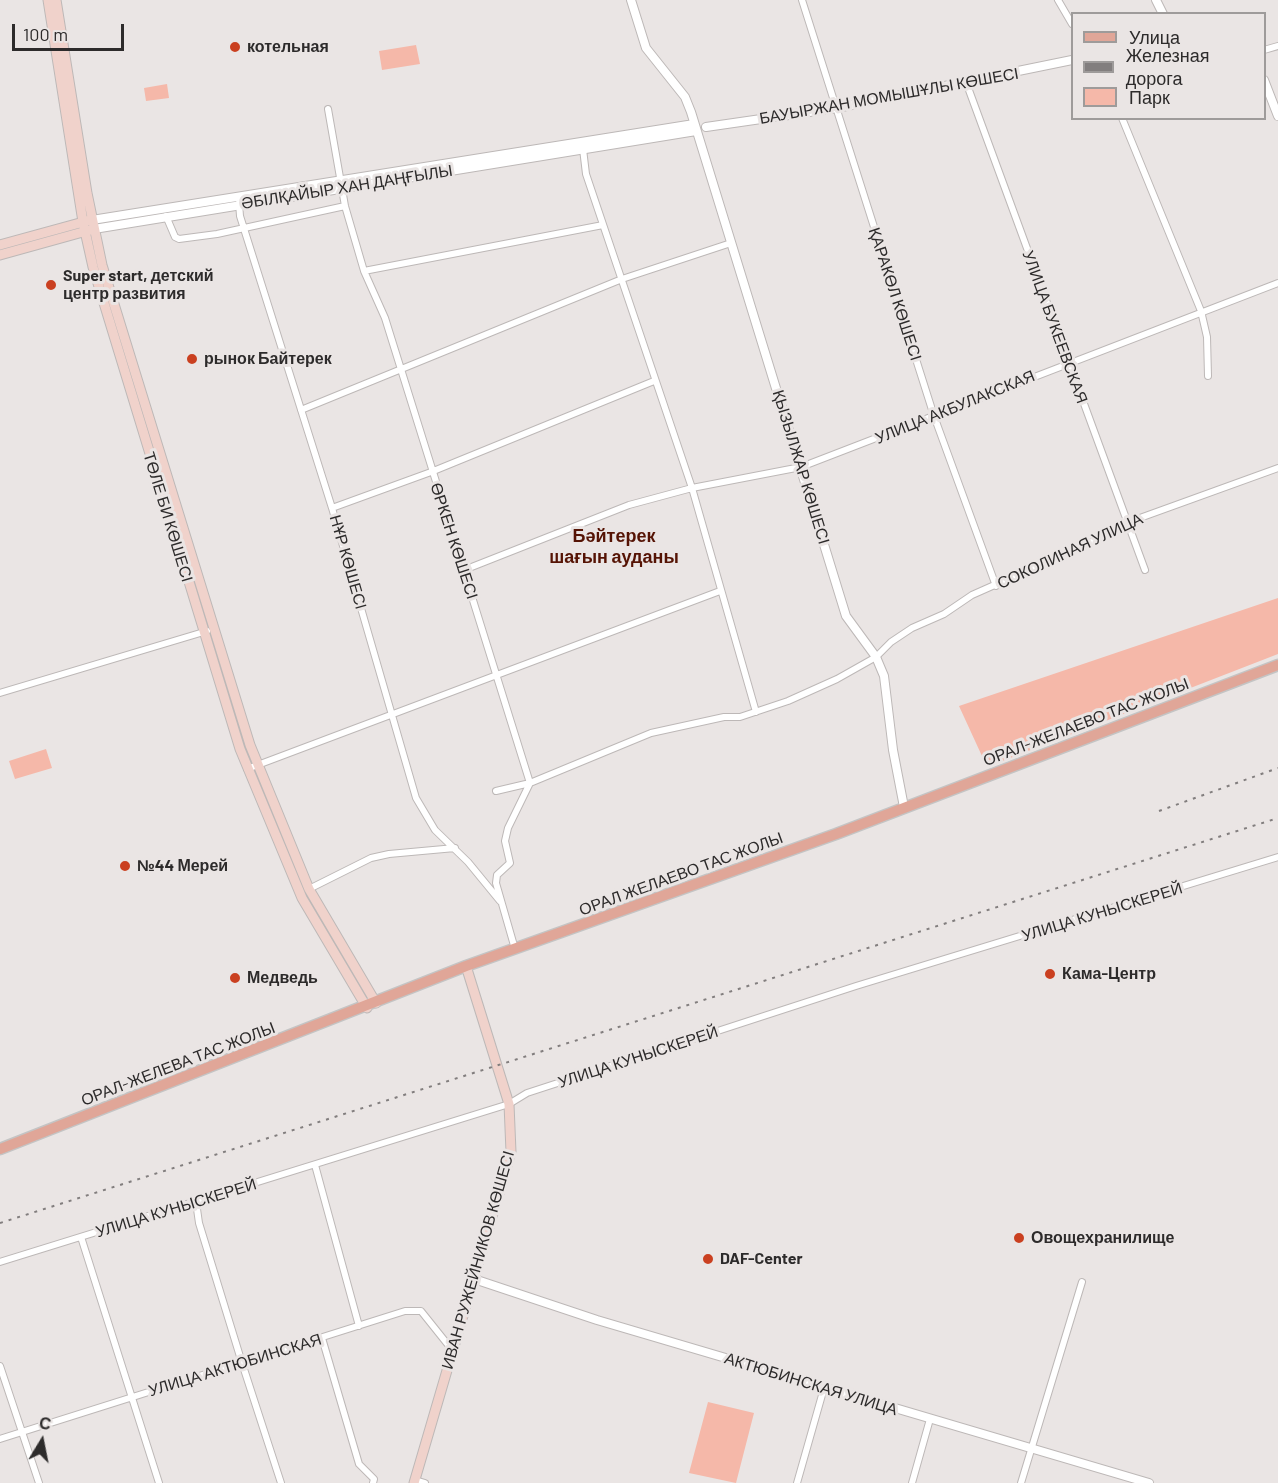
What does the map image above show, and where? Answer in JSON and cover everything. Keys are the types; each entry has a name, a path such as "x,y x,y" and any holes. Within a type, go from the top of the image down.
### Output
{"main road":[{"name":"ТӨЛЕ БИ КӨШЕСІ","path":"48,0 88,225 213,629 252,768 309,889 371,1005"},
{"name":"ТӨЛЕ БИ КӨШЕСІ","path":"57,0 93,267 203,632 302,898 371,1005"},
{"name":"ӘБІЛҚАЙЫР ХАН ДАҢҒЫЛЫ","path":"0,245 88,225"},
{"name":"ӘБІЛҚАЙЫР ХАН ДАҢҒЫЛЫ","path":"0,255 88,225"},
{"name":"ОРАЛ-ЖЕЛАЕВО ТАС ЖОЛЫ","path":"904,807 1278,665"},
{"name":"ОРАЛ ЖЕЛАЕВО ТАС ЖОЛЫ","path":"466,966 904,807"},
{"path":"371,1005 466,966"},
{"name":"ИВАН РУЖЕЙНИКОВ КӨШЕСІ","path":"418,1482 453,1351 511,1152 509,1104 466,966"},
{"name":"ОРАЛ-ЖЕЛЕВА ТАС ЖОЛЫ","path":"0,1149 371,1005"}],"street":[{"name":"ҚЫЗЫЛЖАР КӨШЕСІ","path":"631,0 646,48 685,97 846,616 876,657 884,676 893,750 904,807"},
{"name":"ҚАРАКӨЛ КӨШЕСІ","path":"802,0 934,416 996,585"},
{"path":"1059,0 1071,22"},
{"name":"БАУЫРЖАН МОМЫШҰЛЫ КӨШЕСІ","path":"695,127 837,108 1071,60"},
{"name":"УЛИЦА БУКЕЕВСКАЯ","path":"966,82 1145,570"},
{"path":"1266,85 1278,116"},
{"name":"ӨРКЕН КӨШЕСІ","path":"328,110 345,206 364,271 385,318 432,472 498,673 512,730 530,783"},
{"path":"1123,120 1201,311 1207,337 1208,376"},
{"name":"ӘБІЛҚАЙЫР ХАН ДАҢҒЫЛЫ","path":"88,225 244,195 341,184 583,149 695,127"},
{"name":"ӘБІЛҚАЙЫР ХАН ДАҢҒЫЛЫ","path":"88,225 166,216 341,184 695,127"},
{"path":"583,149 586,174 692,488 756,711"},
{"path":"238,204 244,195"},
{"name":"НҰР КӨШЕСІ","path":"238,204 332,508 416,798 435,830 455,849 504,906"},
{"path":"166,216 175,237 179,239 217,234 244,226 345,206"},
{"path":"364,271 603,225"},
{"path":"300,410 402,371 622,279 731,243"},
{"name":"УЛИЦА АКБУЛАКСКАЯ","path":"464,570 628,505 692,488 801,467 1067,362 1278,283"},
{"path":"332,508 432,472 654,381"},
{"name":"СОКОЛИНАЯ УЛИЦА","path":"496,792 530,783 651,734 724,717 740,717 788,701 837,679 876,657 891,642 912,628 944,614 972,595 1096,540 1126,523 1278,468"},
{"path":"252,768 498,673 720,591"},
{"path":"0,693 213,629"},
{"path":"515,950 496,883 497,875 510,863 505,841 508,828 530,783"},
{"path":"309,889 371,858 389,854 455,849"},
{"name":"УЛИЦА КУНЫСКЕРЕЙ","path":"0,1263 509,1104 527,1093 845,990 1278,858"},
{"path":"315,1165 359,1326"},
{"path":"196,1202 199,1223 281,1483"},
{"path":"81,1237 159,1483"},
{"name":"АКТЮБИНСКАЯ УЛИЦА","path":"474,1279 597,1320 1132,1481 1149,1483"},
{"path":"1021,1483 1082,1282"},
{"name":"УЛИЦА АКТЮБИНСКАЯ","path":"0,1439 405,1311 421,1311 453,1351"},
{"path":"322,1338 359,1464 374,1479 373,1483"},
{"path":"0,1366 39,1483"},
{"path":"797,1483 824,1388"},
{"path":"912,1483 930,1419"}],"green space":[{"path":"416,45 420,64 382,70 379,51"},
{"path":"167,84 169,98 146,101 144,88"},
{"path":"1278,598 1278,654 987,767 959,706"},
{"path":"46,749 52,768 15,779 9,761"},
{"path":"708,1402 754,1413 736,1483 689,1473"}],"railway":[{"path":"1159,811 1278,768"},
{"path":"0,1223 1278,818"}],"place":[{"name":"котельная","path":"235,47"},
{"name":"Super start, детский центр развития","path":"51,285"},
{"name":"рынок Байтерек","path":"192,359"},
{"name":"№44 Мерей","path":"125,866"},
{"name":"Кама-Центр","path":"1050,974"},
{"name":"Медведь","path":"235,978"},
{"name":"Овощехранилище","path":"1019,1238"},
{"name":"DAF-Center","path":"708,1259"}],"district":[{"name":"Бәйтерек шағын ауданы","path":"614,546"}]}
